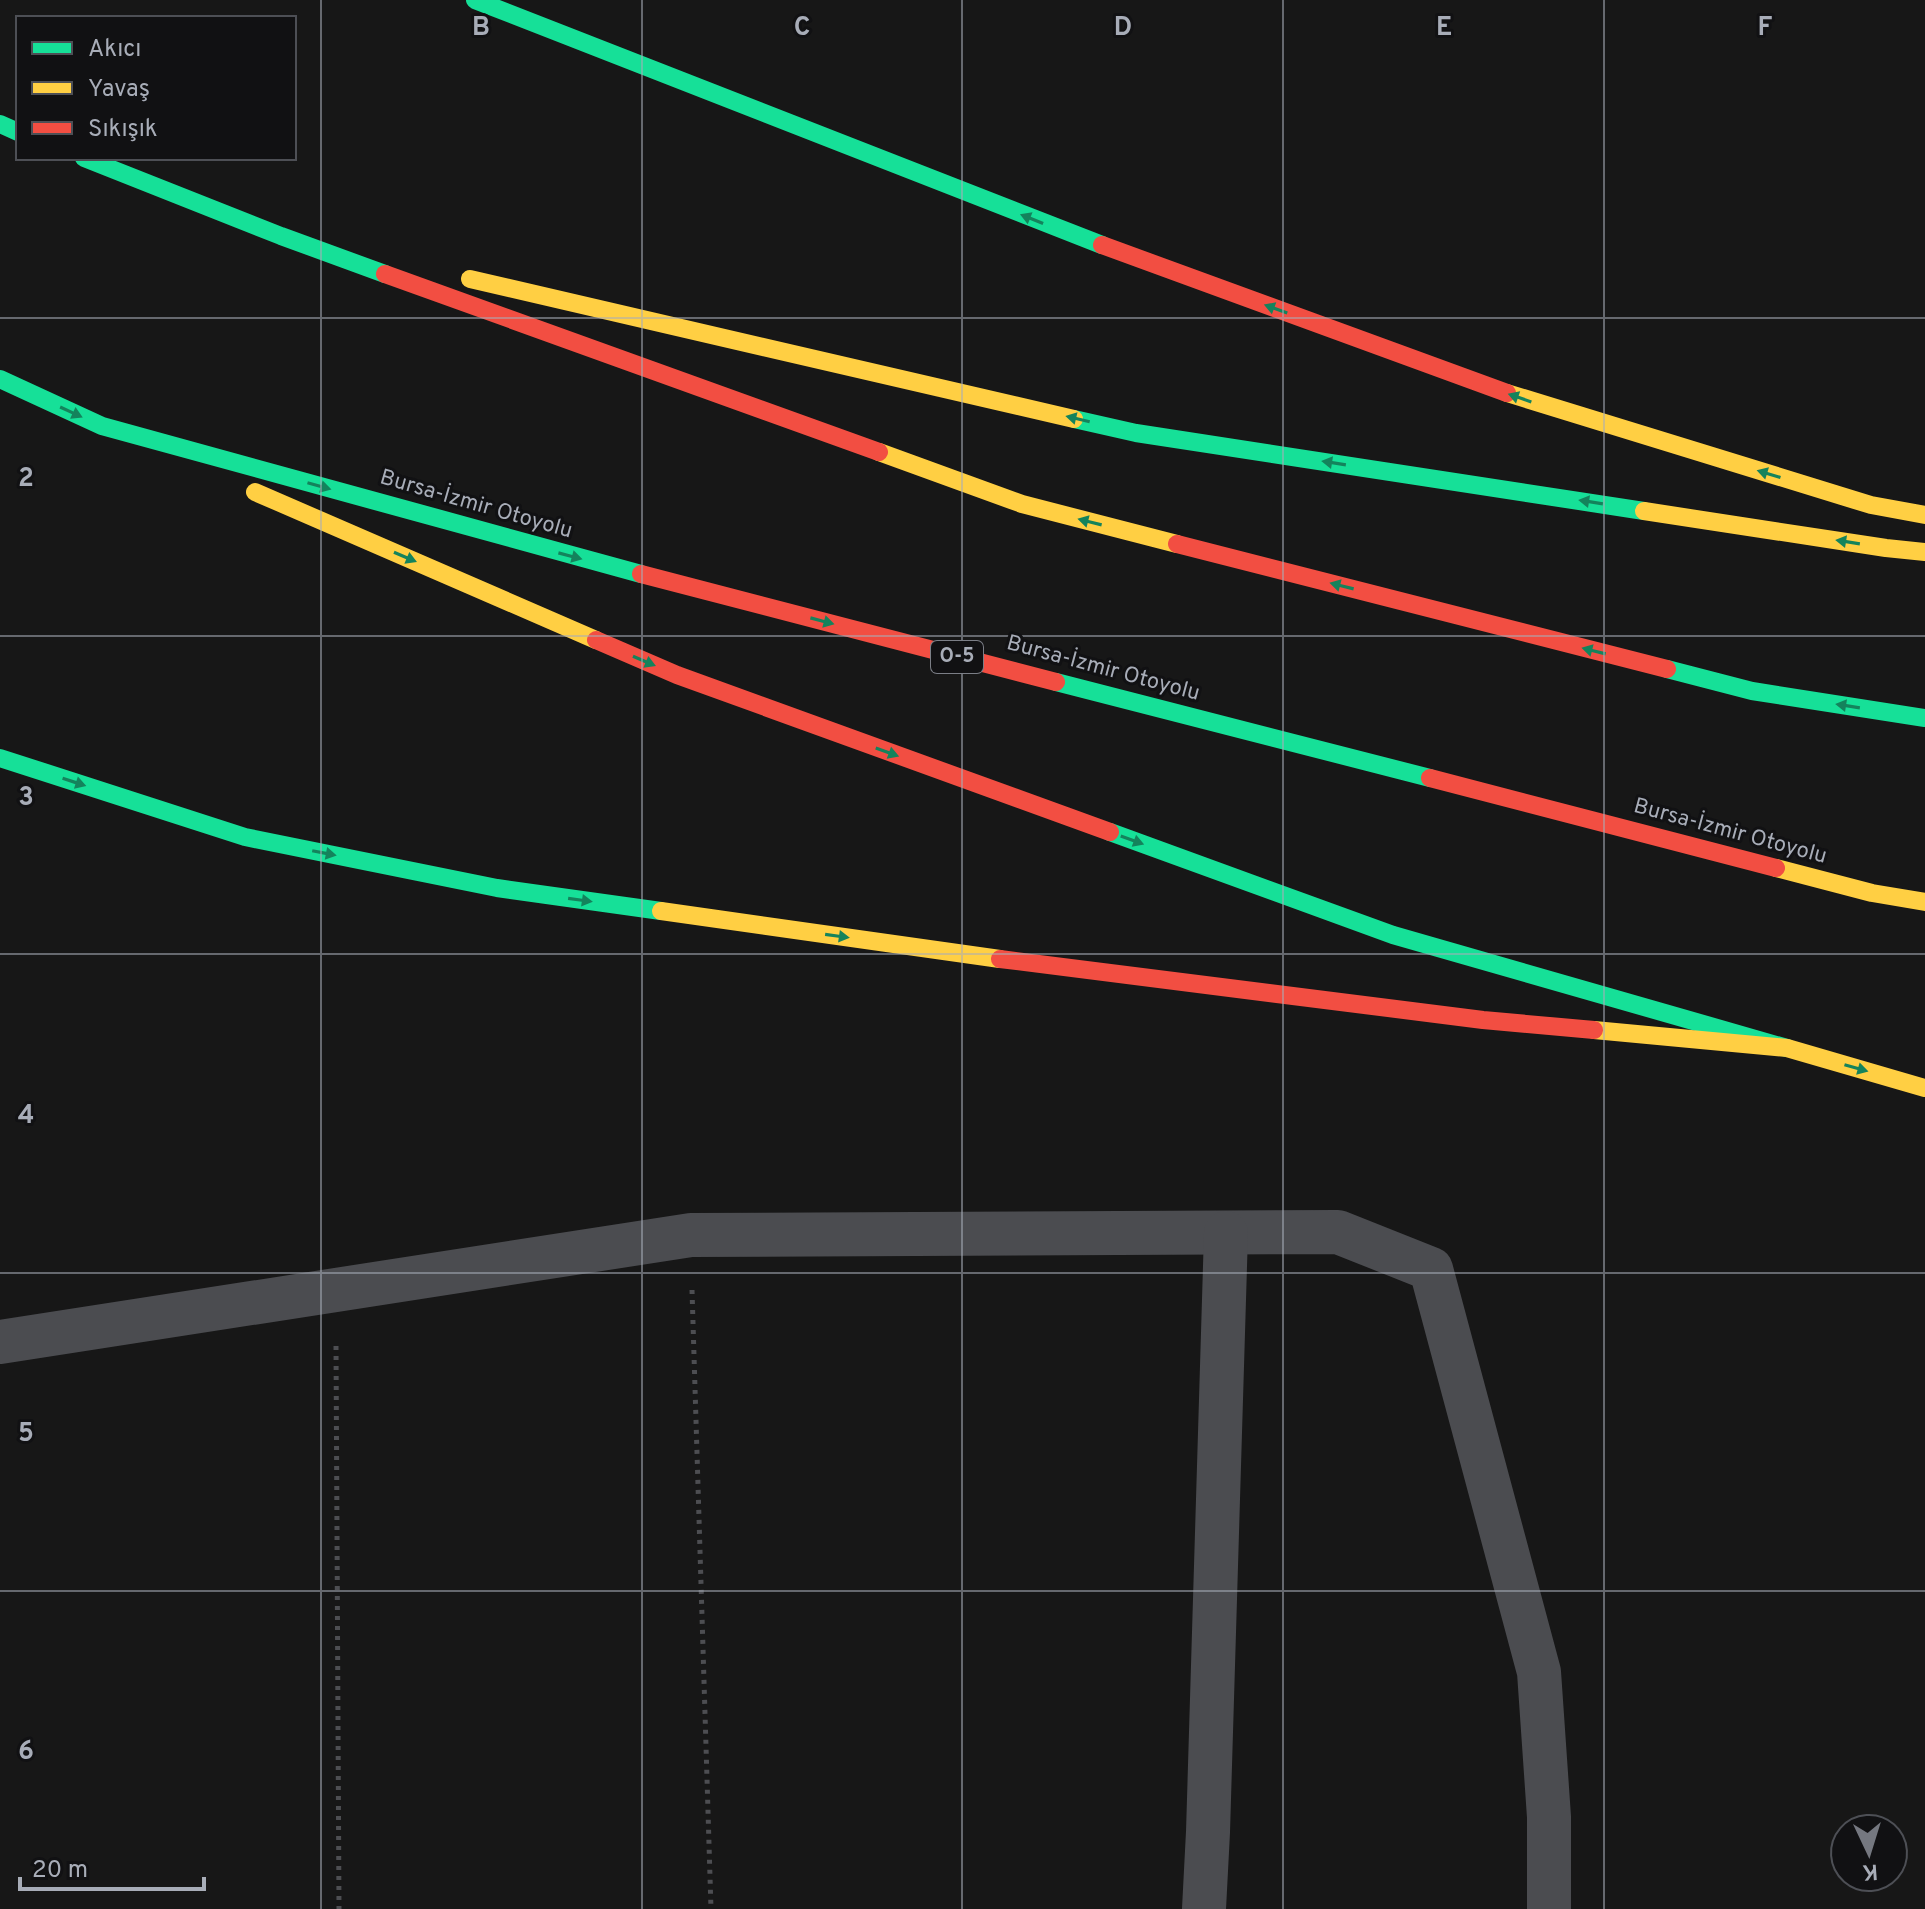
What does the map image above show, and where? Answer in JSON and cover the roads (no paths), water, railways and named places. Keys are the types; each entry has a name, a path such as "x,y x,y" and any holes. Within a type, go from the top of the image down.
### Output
{"main road":[{"path":"475,0 1048,225 1525,400 1871,505 1925,515"},
{"path":"89,160 281,236 1022,504 1752,691 1925,718"},
{"path":"281,236 421,268"},
{"path":"452,275 1136,433 1925,552"},
{"name":"Bursa-İzmir Otoyolu","path":"0,379 102,426 574,557 1872,893 1925,902"},
{"path":"102,426 677,675 1393,935 1925,1088"},
{"path":"0,758 245,837 497,888 1019,962 1468,1018 1787,1048"}],"street":[{"path":"0,1342 691,1235 1338,1232 1431,1269 1539,1672 1549,1817 1549,1909"},
{"path":"1204,1909 1226,1233"}]}
